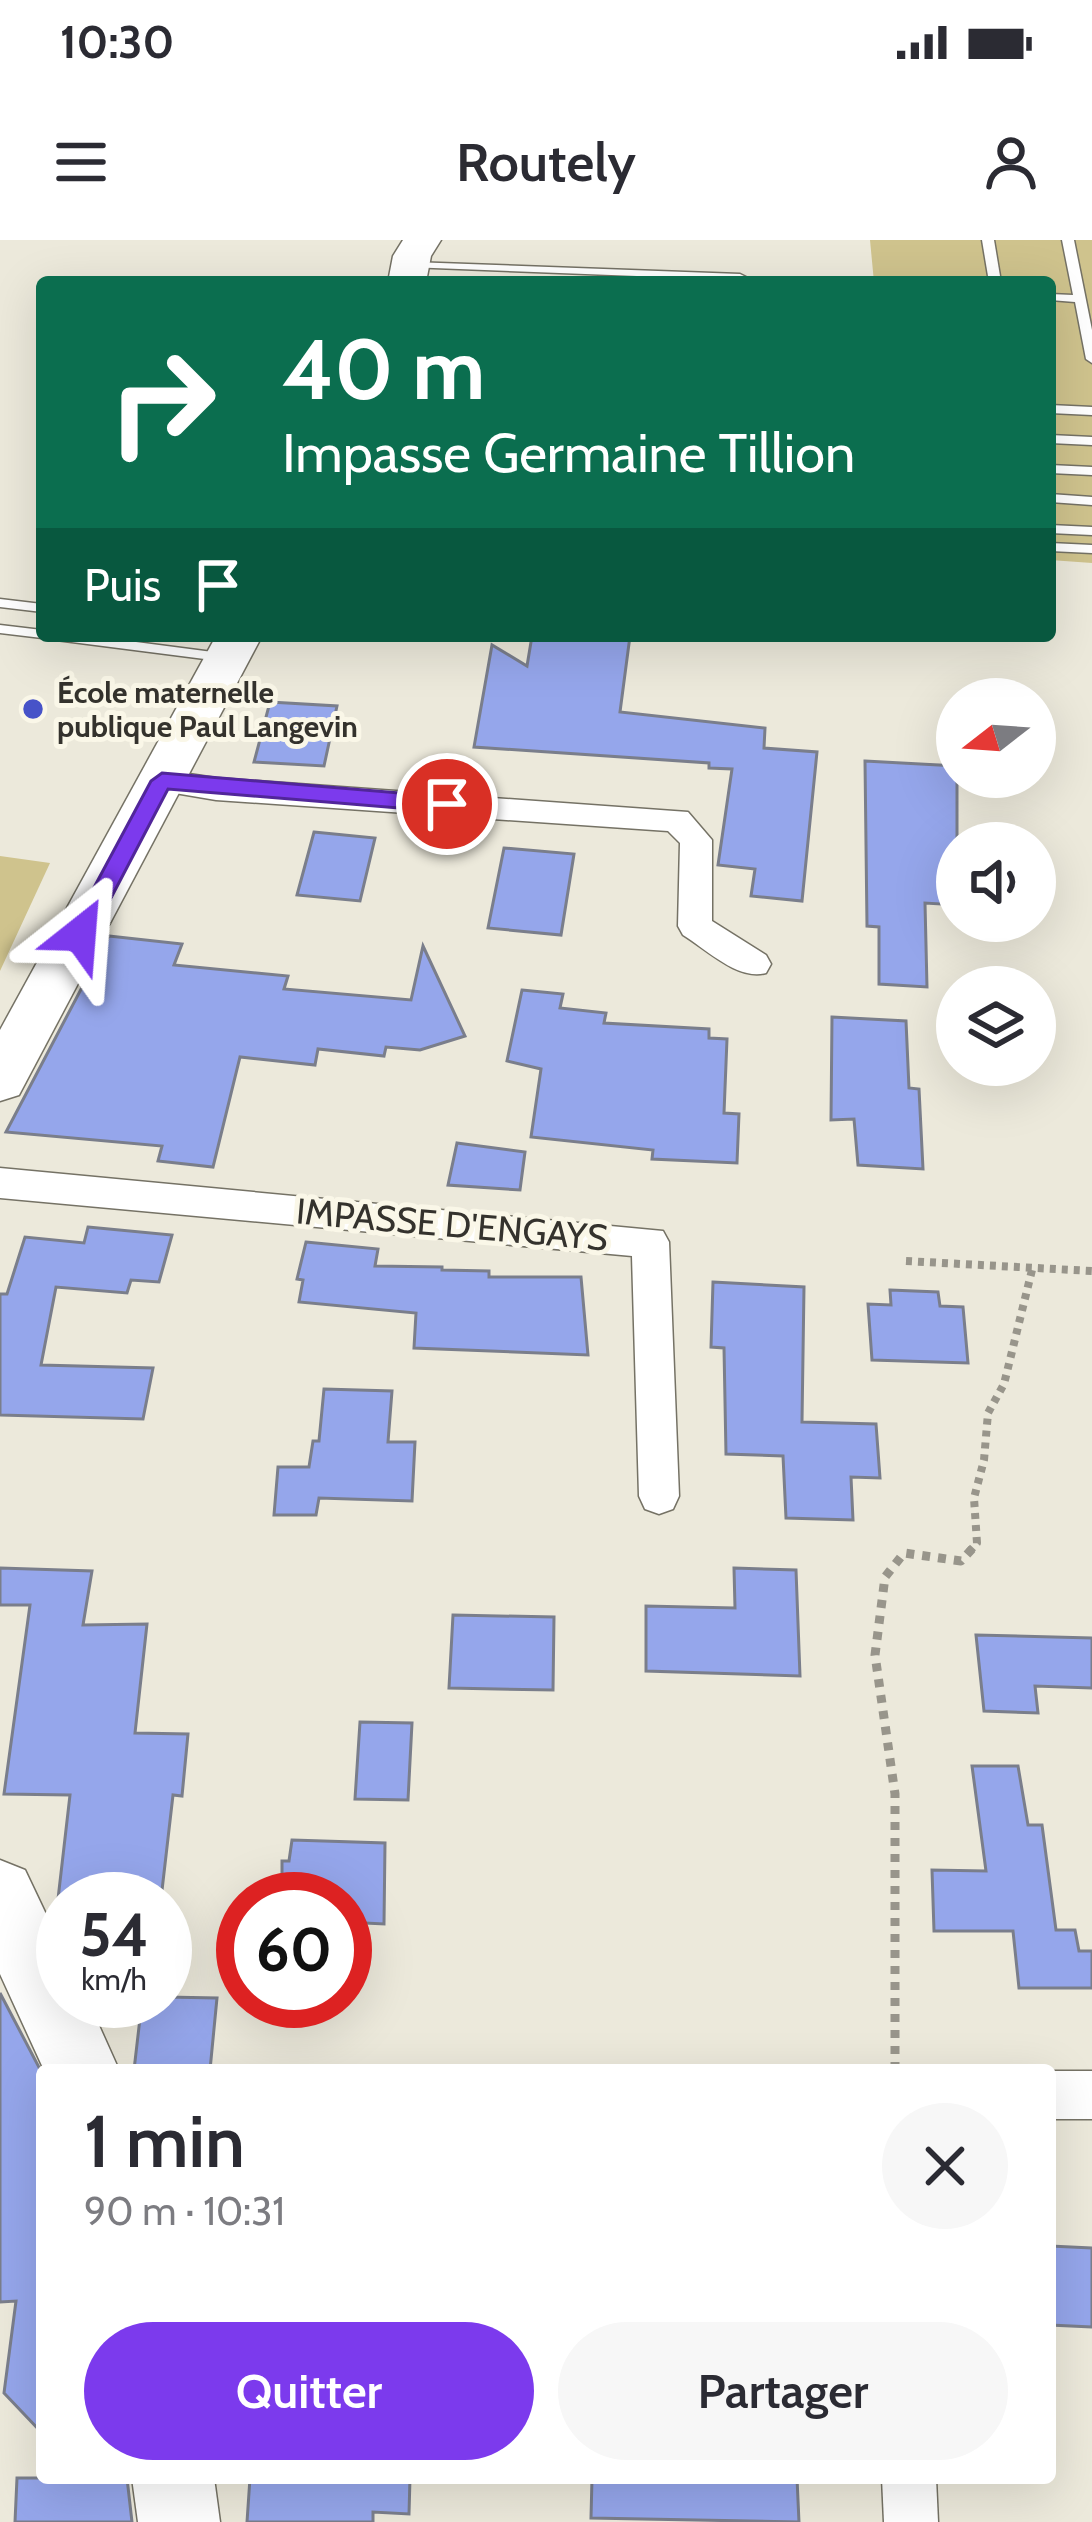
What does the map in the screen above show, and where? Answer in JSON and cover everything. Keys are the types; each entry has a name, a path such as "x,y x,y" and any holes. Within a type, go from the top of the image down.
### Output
{"main road":[{"path":"0,1080 234,647"},
{"path":"0,1894 79,2064"},
{"path":"174,2484 179,2522"}],"street":[{"path":"162,781 677,820 696,840 695,926 754,964"},
{"name":"IMPASSE D'ENGAYS","path":"0,1183 650,1242 659,1496"},
{"path":"1056,2095 1092,2095"},
{"path":"909,2484 910,2522"}],"lane":[{"path":"988,240 993,276"},
{"path":"1068,240 1092,359"},
{"path":"412,257 724,276"},
{"path":"1056,298 1080,298"},
{"path":"1056,409 1092,411"},
{"path":"1056,439 1092,441"},
{"path":"1056,469 1092,471"},
{"path":"1056,498 1092,501"},
{"path":"1056,529 1092,531"},
{"path":"1056,547 1092,550"},
{"path":"0,603 36,607"},
{"path":"0,629 36,633"},
{"path":"153,642 234,647"}],"path":[{"path":"906,1261 1092,1271"},
{"path":"895,2064 895,1794 874,1655 885,1577 904,1552 961,1561 976,1543 974,1498 984,1460 988,1413 1004,1384 1032,1270"}],"shaded area":[{"path":"870,240 1092,240 1092,563 1056,560 1056,276 873,276"},
{"path":"0,856 50,863 0,971"}],"building":[{"path":"531,642 629,642 620,712 765,728 764,748 817,752 802,901 751,896 755,869 718,865 732,769 709,768 709,763 474,747 492,645 527,666"},
{"path":"270,702 337,706 324,766 254,762"},
{"path":"865,761 936,765 936,798 957,798 957,822 936,822 936,904 925,903 927,987 879,984 879,927 867,926"},
{"path":"314,832 375,838 360,901 297,895"},
{"path":"504,848 574,854 561,935 488,928"},
{"path":"109,936 182,944 174,965 288,976 284,989 411,1000 423,946 465,1036 420,1050 386,1047 384,1056 318,1049 315,1065 240,1057 213,1167 158,1161 162,1146 6,1132"},
{"path":"522,990 563,994 560,1008 606,1013 604,1023 709,1029 709,1038 727,1039 724,1113 739,1114 737,1163 652,1159 653,1150 531,1137 541,1069 507,1061"},
{"path":"832,1017 906,1021 909,1088 919,1089 923,1169 858,1165 854,1119 831,1120"},
{"path":"457,1143 525,1152 520,1190 448,1185"},
{"path":"88,1227 172,1235 159,1282 131,1280 127,1293 56,1287 41,1365 153,1368 143,1419 0,1415 0,1294 7,1294 25,1237 84,1243"},
{"path":"306,1242 378,1249 375,1266 489,1271 489,1277 581,1277 588,1355 414,1348 416,1313 299,1302 303,1280 297,1279"},
{"path":"713,1282 804,1287 802,1422 876,1424 880,1478 851,1477 853,1520 786,1518 783,1456 726,1454 724,1348 711,1347"},
{"path":"890,1290 938,1292 940,1306 963,1307 968,1363 872,1360 868,1304 891,1305"},
{"path":"324,1389 392,1391 388,1442 415,1442 412,1501 319,1498 316,1515 274,1515 278,1467 309,1467 313,1441 319,1441"},
{"path":"0,1568 92,1571 83,1625 147,1624 135,1733 188,1734 182,1796 173,1795 164,1872 61,1872 70,1795 4,1794 30,1605 0,1605"},
{"path":"734,1568 796,1570 800,1676 646,1671 646,1606 735,1608"},
{"path":"453,1615 554,1617 553,1690 449,1688"},
{"path":"976,1635 1092,1638 1092,1688 1035,1686 1038,1713 984,1711"},
{"path":"360,1722 412,1723 408,1800 355,1799"},
{"path":"972,1766 1018,1766 1028,1825 1042,1825 1056,1930 1075,1930 1079,1951 1092,1951 1092,1988 1019,1988 1013,1931 934,1931 932,1870 986,1871"},
{"path":"292,1840 385,1843 384,1924 372,1923 372,1872 282,1872 282,1861 289,1861"},
{"path":"0,1993 37,2064 36,2427 4,2393 16,2301 0,2302"},
{"path":"192,1998 216,1998 211,2064 135,2064 139,2028 192,2028"},
{"path":"1056,2246 1092,2248 1092,2327 1056,2325"},
{"path":"17,2478 36,2478 36,2484 128,2484 132,2522 15,2522"},
{"path":"250,2484 410,2484 409,2514 373,2512 373,2522 247,2522"},
{"path":"592,2484 797,2484 799,2522 591,2518"}],"place":[{"name":"École maternelle publique Paul Langevin","path":"33,709"}],"route":[{"path":"80,934 162,781 216,789 447,804"}]}
